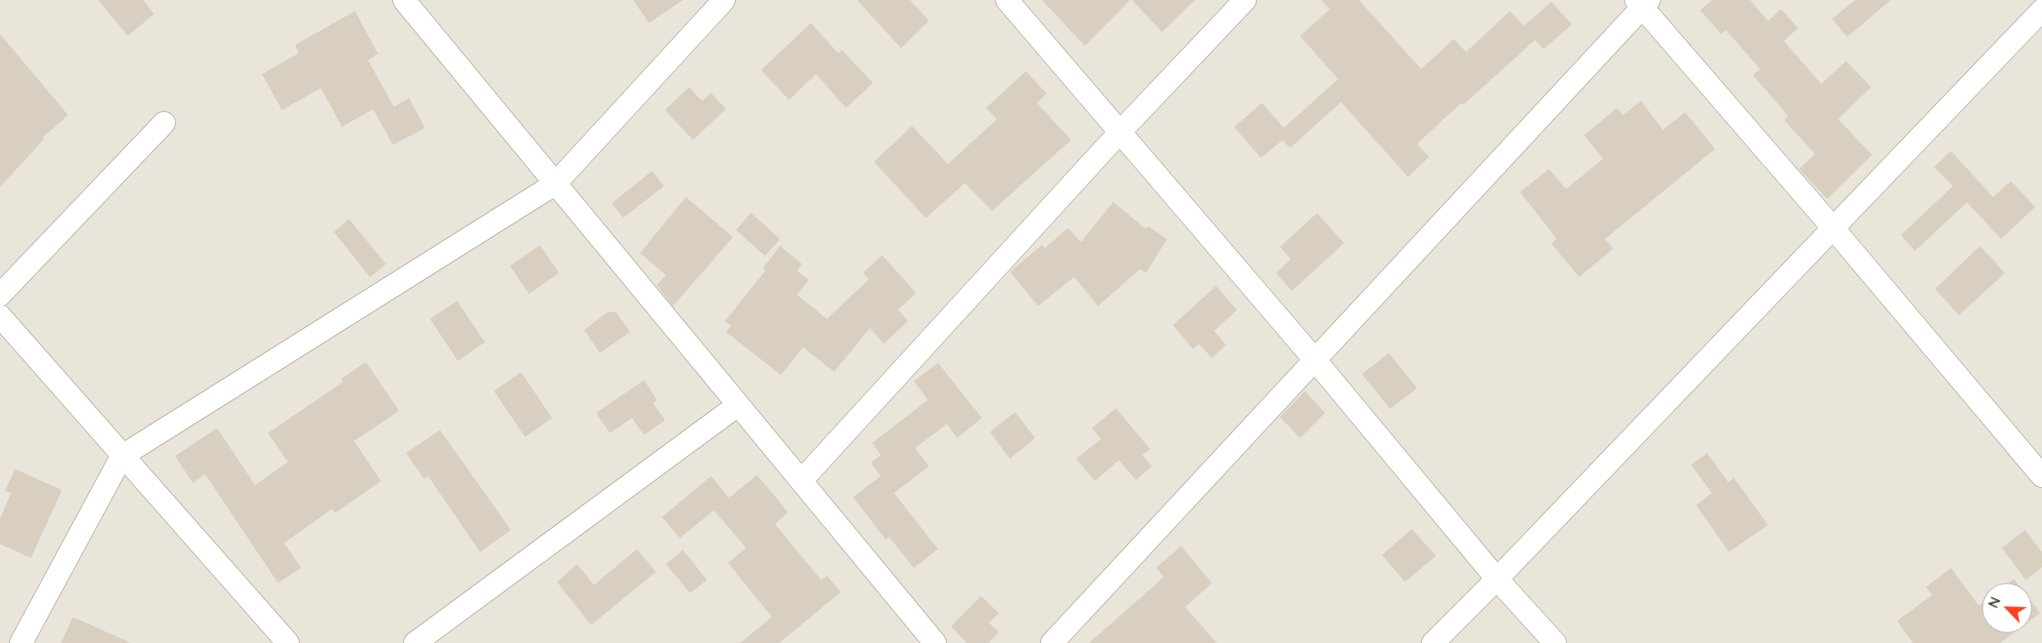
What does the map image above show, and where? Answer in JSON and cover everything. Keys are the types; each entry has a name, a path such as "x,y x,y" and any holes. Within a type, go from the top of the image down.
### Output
{"street":[{"path":"404,0 801,481 923,639"},
{"path":"21,643 122,456 555,184 724,0"},
{"path":"1007,0 1315,360 1497,579 1555,643"},
{"path":"801,481 1120,132 1245,0"},
{"path":"1052,643 1315,360 1642,2 1833,228 2038,464"},
{"path":"1433,643 1497,579 2042,10"},
{"path":"0,295 164,123"},
{"path":"0,316 288,643"},
{"path":"415,643 738,405"}],"shaded area":[{"path":"0,0 2042,0 2042,643 0,643"}],"building":[{"path":"98,0 143,0 154,14 128,36"},
{"path":"633,0 683,0 649,23"},
{"path":"857,0 910,0 929,21 901,48"},
{"path":"1042,0 1130,0 1085,46"},
{"path":"1132,0 1195,0 1162,32"},
{"path":"1321,0 1359,0 1421,69 1454,39 1466,52 1510,11 1524,26 1551,2 1572,24 1544,49 1535,40 1463,105 1461,103 1417,144 1429,157 1408,177 1341,102 1290,148 1282,140 1261,158 1234,127 1262,103 1284,128 1338,79 1300,36 1330,9"},
{"path":"1712,0 1750,0 1768,21 1781,9 1798,28 1784,41 1821,84 1846,61 1871,87 1838,119 1872,155 1827,199 1799,169 1815,154 1784,120 1788,116 1753,75 1760,69 1726,30 1721,34 1700,10"},
{"path":"1855,0 1891,0 1847,37 1832,19"},
{"path":"355,11 378,54 368,60 394,107 409,98 425,128 393,145 373,109 342,127 321,88 282,110 262,74 299,53 295,45"},
{"path":"811,23 838,53 842,50 873,83 846,108 816,74 789,100 761,70"},
{"path":"0,34 68,115 42,138 44,139 0,187"},
{"path":"1026,71 1047,94 1037,103 1071,140 992,211 965,183 926,218 874,162 912,126 948,164 997,119 986,108"},
{"path":"689,87 702,101 711,93 726,109 693,140 665,110"},
{"path":"1641,101 1663,130 1685,112 1715,149 1605,239 1613,249 1579,277 1551,243 1557,239 1520,192 1549,169 1566,189 1603,159 1584,135 1617,108 1623,115"},
{"path":"1951,151 1993,197 2011,181 2035,207 2001,239 1967,202 1915,251 1901,235 1953,186 1934,167"},
{"path":"652,171 664,186 623,218 612,203"},
{"path":"686,197 733,237 673,306 657,285 666,275 640,253"},
{"path":"1113,202 1146,229 1148,226 1167,239 1146,273 1140,269 1098,306 1074,277 1038,306 1010,272 1042,245 1045,248 1068,228 1081,242"},
{"path":"751,213 780,239 765,256 736,230"},
{"path":"1317,213 1344,243 1292,291 1276,273 1291,259 1280,247"},
{"path":"349,219 386,264 370,277 334,232"},
{"path":"540,245 559,273 529,294 510,266"},
{"path":"780,246 802,264 797,271 809,280 797,295 827,319 869,279 863,273 882,255 916,293 898,310 908,321 884,344 870,328 834,372 803,347 781,375 726,332 731,326 725,321 766,270 763,268"},
{"path":"1980,246 2005,273 1959,315 1935,289"},
{"path":"1216,286 1237,310 1214,331 1226,345 1212,358 1199,344 1193,349 1173,325"},
{"path":"457,301 485,342 458,361 430,319"},
{"path":"608,312 616,312 630,332 600,353 584,330"},
{"path":"1389,353 1417,388 1390,409 1362,374"},
{"path":"366,362 399,411 354,441 381,481 335,513 332,509 284,543 301,568 278,583 205,474 193,483 175,456 217,428 255,485 288,462 268,433 343,382 341,379"},
{"path":"938,363 982,418 957,438 947,424 915,448 929,466 894,493 938,549 914,568 889,537 886,540 853,497 881,476 871,463 881,455 872,443 928,400 914,381"},
{"path":"521,372 552,418 525,437 494,391"},
{"path":"644,380 657,400 653,403 665,420 644,435 632,418 610,433 596,413"},
{"path":"1305,391 1325,413 1300,438 1280,417"},
{"path":"1116,408 1150,449 1142,455 1152,466 1136,480 1119,460 1095,481 1076,459 1101,439 1092,428"},
{"path":"1015,412 1035,438 1010,459 990,432"},
{"path":"440,430 511,530 480,552 428,476 424,479 406,453"},
{"path":"1707,453 1728,482 1734,478 1768,525 1729,552 1696,505 1712,493 1691,465"},
{"path":"15,469 62,490 31,558 0,544 0,519 11,493 5,491"},
{"path":"757,475 788,512 775,524 821,580 827,576 841,592 779,643 740,643 772,617 728,563 746,548 714,510"},
{"path":"711,476 729,498 680,538 662,517"},
{"path":"1412,529 1436,556 1405,582 1382,555"},
{"path":"2025,530 2042,552 2042,567 2026,580 2002,548"},
{"path":"1181,546 1212,583 1185,607 1217,643 1089,643 1164,577 1156,568"},
{"path":"637,549 656,572 591,625 557,582 577,564 594,585"},
{"path":"683,550 707,580 690,593 666,564"},
{"path":"1951,568 1979,606 1982,604 1982,633 2013,633 2000,643 1913,643 1897,621 1932,595 1926,587"},
{"path":"2014,579 2017,583 2009,583"},
{"path":"981,596 999,613 989,623 999,632 988,643 967,643 951,626"},
{"path":"2032,603 2040,613 2032,619"},
{"path":"73,617 131,643 61,643"}]}
